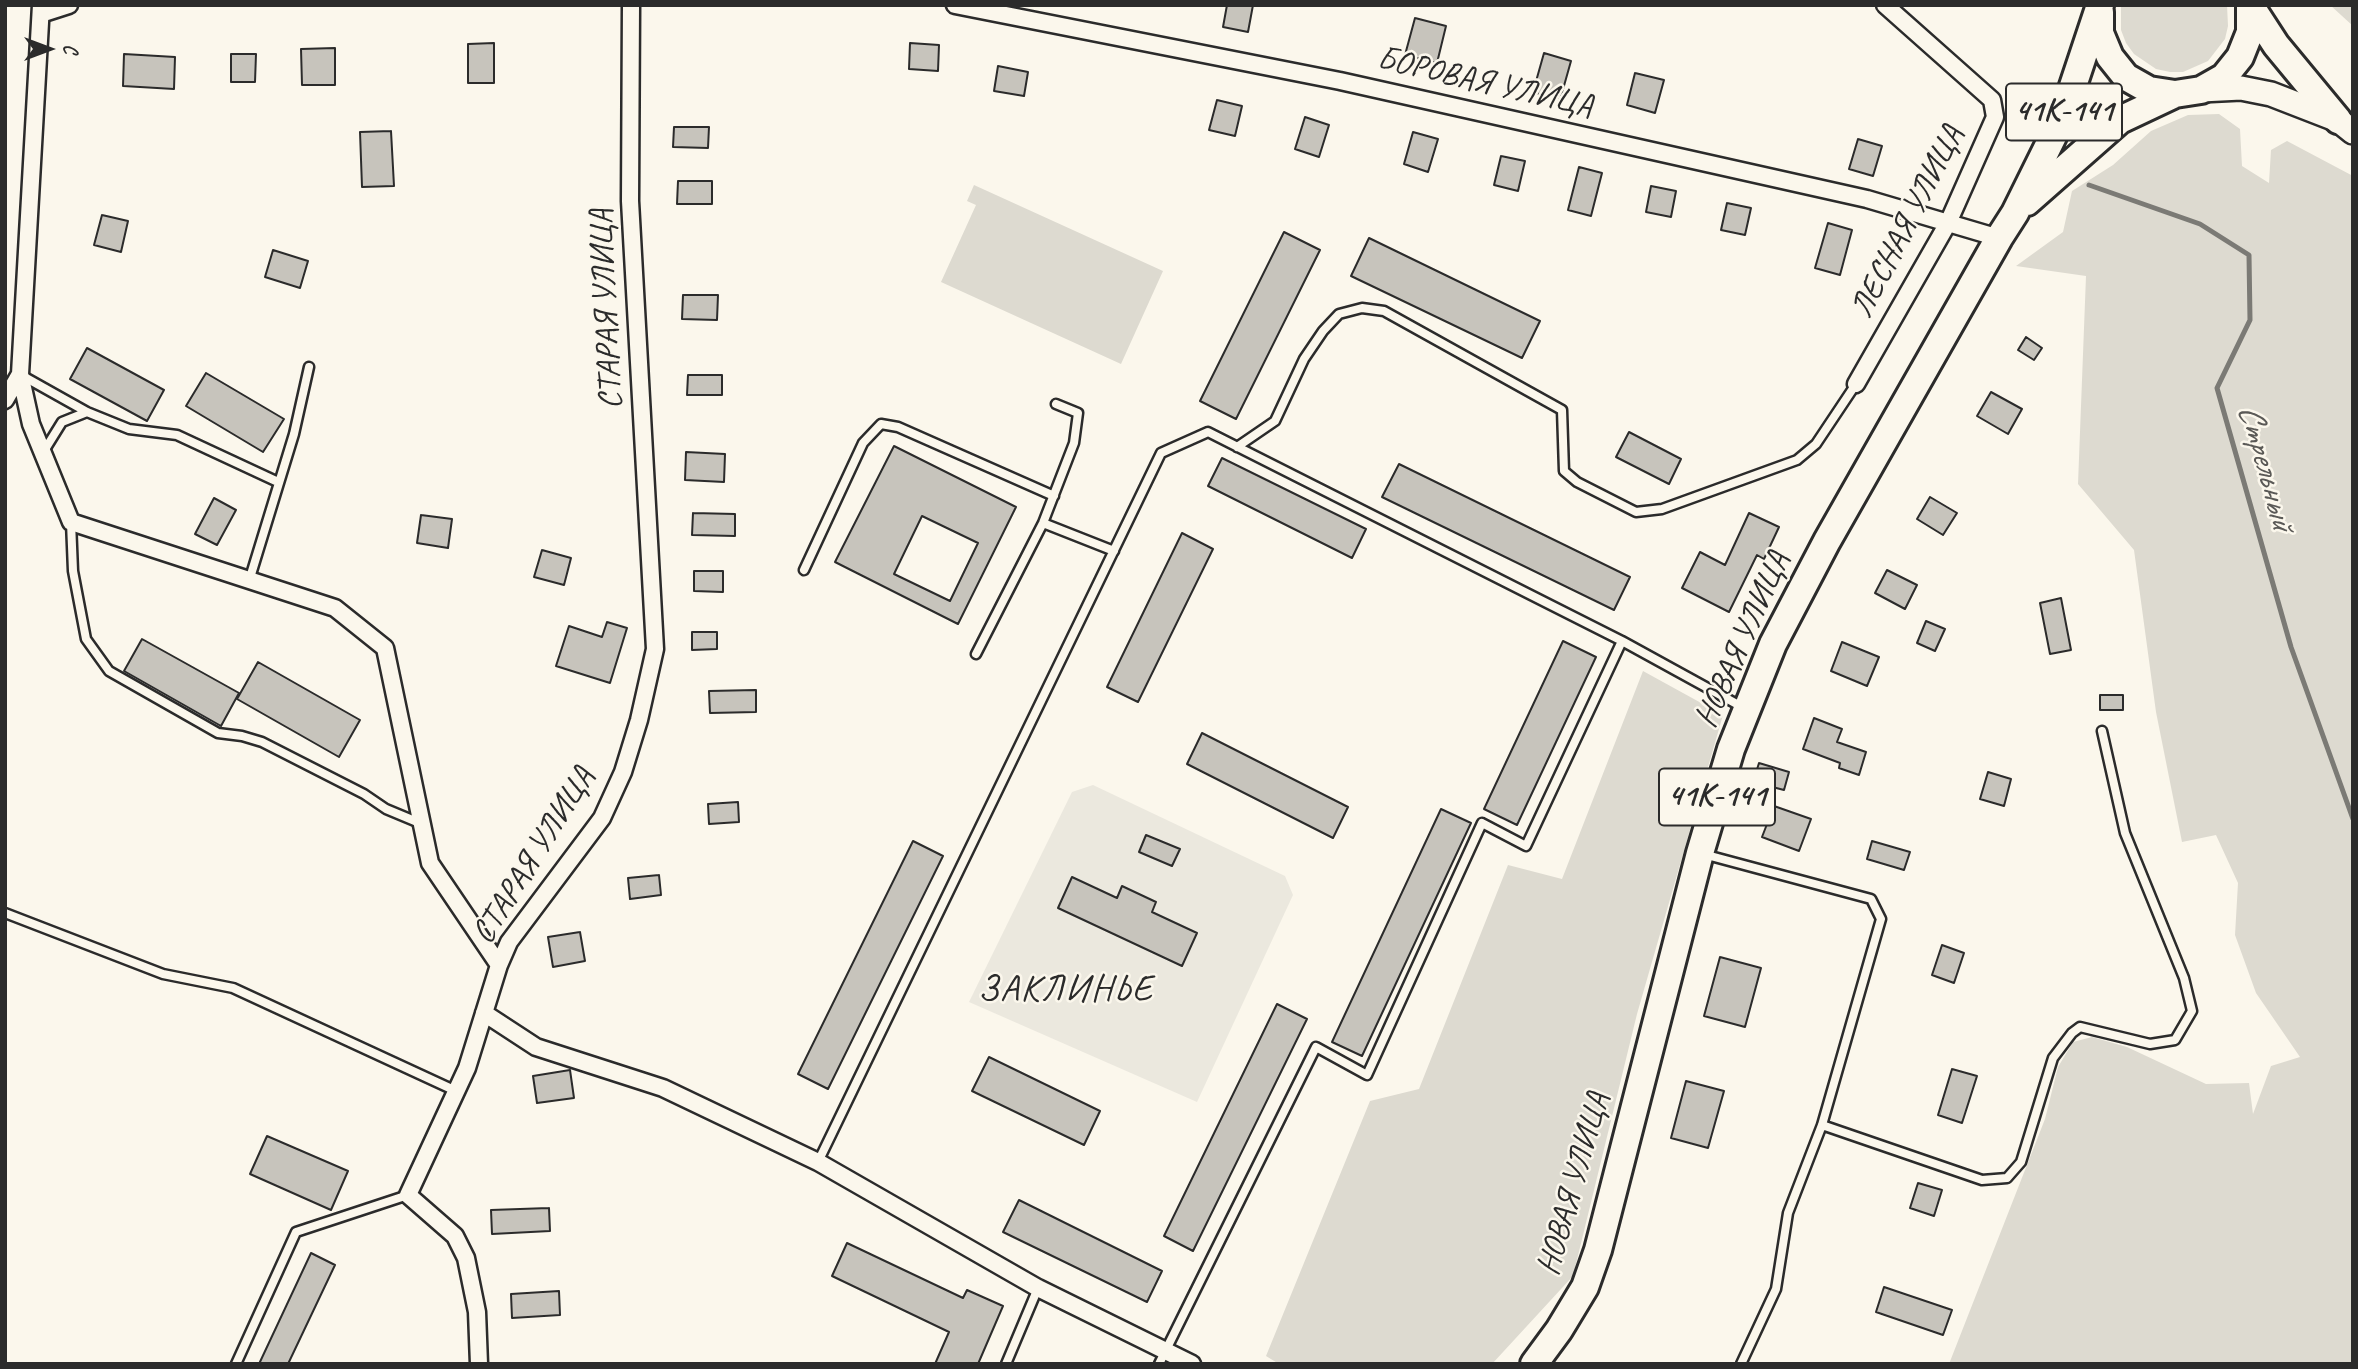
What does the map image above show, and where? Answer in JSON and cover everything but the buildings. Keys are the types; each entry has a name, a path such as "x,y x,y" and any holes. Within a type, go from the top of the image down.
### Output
{"main road":[{"name":"41К-141","path":"2015,213 2120,120 2175,94 2201,90 2224,77 2241,57 2250,32 2250,5"},
{"path":"2250,5 2276,45 2345,126"},
{"name":"41К-141","path":"2100,6 2100,33 2109,57 2126,76 2149,90 2175,94"},
{"name":"41К-141","path":"2015,213 2063,116 2100,6"},
{"path":"2201,90 2241,88 2271,94 2345,126"},
{"name":"НОВАЯ УЛИЦА","path":"1534,1364 1585,1287 1598,1250 1700,853 1731,749 1773,644 1821,553 2015,213"}],"street":[{"path":"69,5 41,10 20,374 31,424 71,522 335,608 385,648 430,863 499,965"},
{"name":"СТАРАЯ УЛИЦА","path":"408,1195 467,1068 499,965 509,942 602,818 623,772 655,649 630,201 631,5"},
{"name":"БОРОВАЯ УЛИЦА","path":"955,5 1340,81 1867,199 1999,238"},
{"name":"ЛЕСНАЯ УЛИЦА","path":"1856,384 1948,223 1995,117 1992,100 1885,5"},
{"path":"5,400 20,374"},
{"path":"484,1013 536,1047 663,1088 818,1162 1162,1357 1192,1364"},
{"path":"408,1195 456,1236 466,1258 477,1312 479,1364"}],"lane":[{"path":"1237,447 1275,421 1304,359 1323,331 1339,314 1362,308 1384,311 1562,410 1564,471 1577,482 1636,512 1662,509 1797,460 1816,444 1856,384"},
{"path":"249,581 294,434 309,367"},
{"path":"20,374 87,412 129,429 177,435 278,482"},
{"path":"976,654 1043,523 1074,443 1078,413 1056,404"},
{"path":"44,451 62,422 87,412"},
{"path":"804,570 863,443 881,424 898,427 1054,496"},
{"path":"818,1162 1161,453 1208,432 1622,641 1747,710"},
{"path":"71,522 73,571 86,639 109,671 218,733 262,742 364,794 386,809 422,824"},
{"path":"1043,523 1114,551"},
{"path":"1162,1357 1316,1047 1367,1075 1482,823 1526,846 1622,641"},
{"path":"1822,1125 1982,1180 2007,1178 2021,1162 2053,1058 2072,1033 2080,1027 2150,1044 2175,1040 2192,1011 2184,978 2125,833 2102,731"},
{"path":"1700,853 1871,899 1881,919 1822,1125 1788,1213 1776,1289 1741,1364"},
{"path":"5,913 163,974 233,988 456,1091"},
{"path":"236,1364 296,1232 408,1195"},
{"path":"1006,1364 1038,1288"}],"shaded area":[{"path":"2121,5 2227,5 2228,26 2225,39 2208,61 2183,72 2156,69 2134,54 2126,43 2121,30"},
{"path":"2330,5 2353,5 2353,26"},
{"path":"2219,114 2240,129 2242,166 2269,183 2271,150 2287,141 2353,176 2353,1364 1949,1364 2045,1119 2058,1067 2073,1042 2092,1037 2127,1047 2206,1084 2249,1083 2253,1114 2271,1066 2300,1057 2256,993 2235,935 2238,883 2216,835 2182,842 2156,712 2134,550 2078,484 2086,276 2016,266 2063,232 2072,191 2113,165 2151,131 2188,115"},
{"path":"974,185 1163,271 1121,364 941,282 976,205 967,201"},
{"path":"1643,671 1723,715 1637,1014 1573,1276 1492,1364 1279,1364 1266,1356 1370,1101 1419,1089 1508,865 1562,879"},
{"path":"1093,785 1285,876 1293,895 1197,1102 969,1002 1072,792"}],"waterway":[{"name":"Стрельный","path":"2089,185 2200,224 2249,255 2250,320 2217,388 2291,647 2353,819"}],"district":[{"name":"ЗАКЛИНЬЕ","path":"1066,990"}]}
